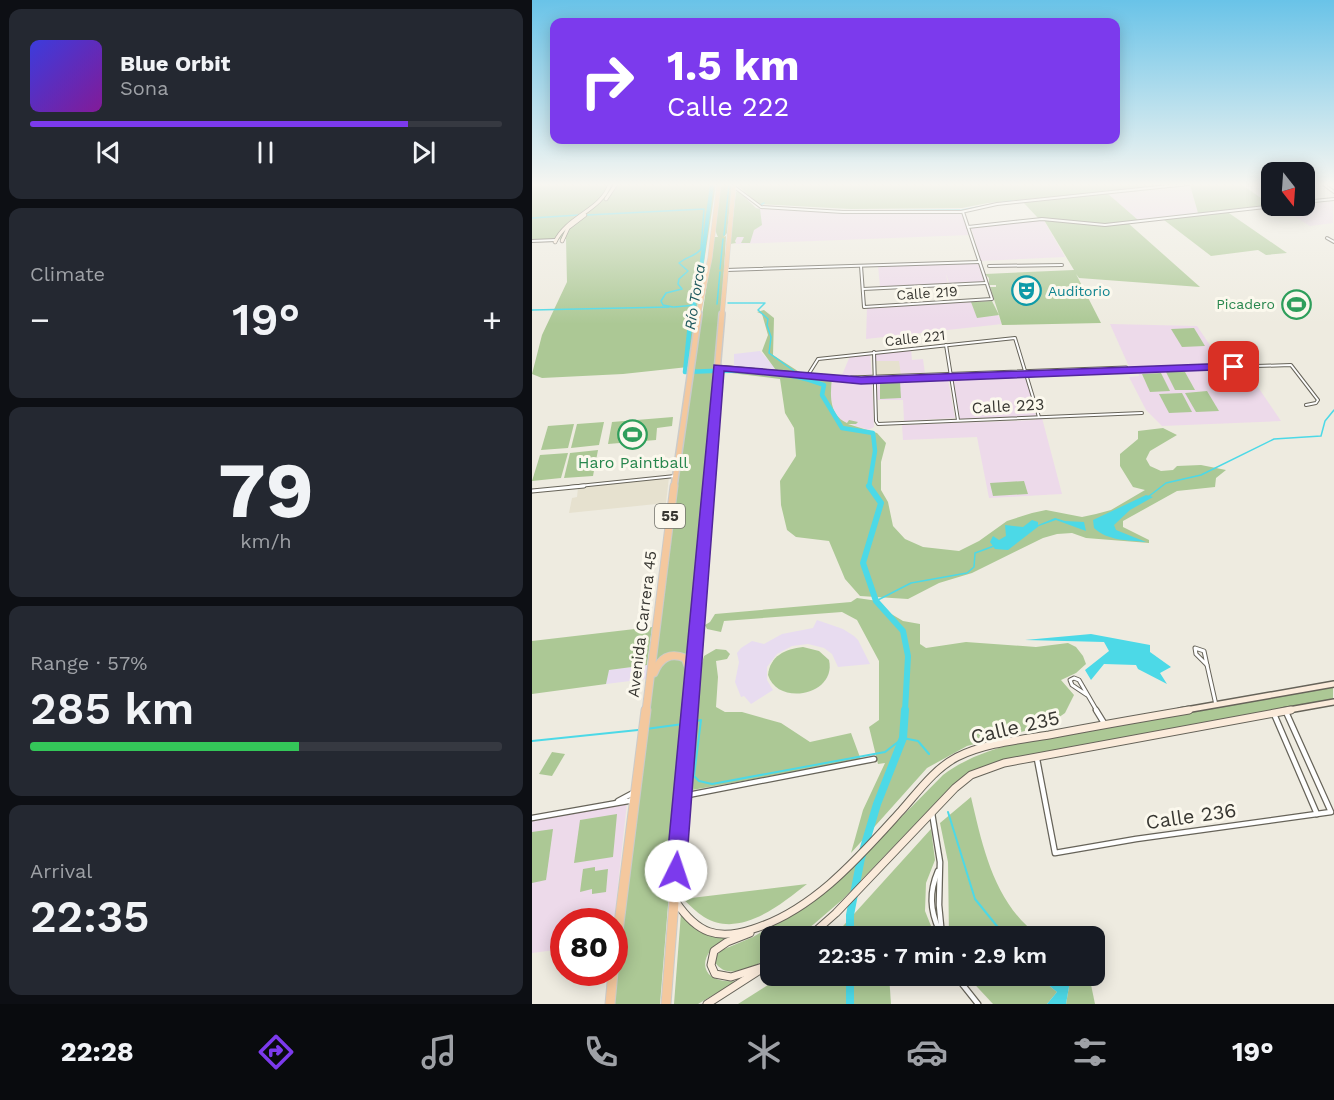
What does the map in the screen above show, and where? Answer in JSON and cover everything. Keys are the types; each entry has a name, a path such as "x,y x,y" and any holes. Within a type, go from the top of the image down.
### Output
{"highway":[{"name":"Avenida Carrera 45","path":"621,908 694,342 718,231"},
{"name":"55","path":"666,1004 728,231"},
{"path":"718,236 728,234"},
{"path":"649,691 659,662 667,656 676,655 685,658 688,662 690,689"},
{"path":"610,1004 612,986"}],"main road":[{"path":"555,241 561,231"},
{"path":"562,241 567,231"},
{"name":"Calle 235","path":"674,898 689,919 702,930 729,934 759,929 781,917 819,890 858,858 950,761 997,744 1333,684"},
{"name":"Calle 235","path":"821,926 955,788 971,775 1004,763 1333,702"},
{"path":"759,929 720,945 710,958 710,967 715,974 731,977 760,967"},
{"path":"707,1004 760,970"}],"street":[{"path":"861,266 863,289 986,283 969,231"},
{"path":"1327,238 1333,242"},
{"path":"532,241 562,241"},
{"path":"726,270 980,262"},
{"path":"989,266 1062,265"},
{"name":"Calle 219","path":"863,289 864,307 992,299 986,283"},
{"name":"Calle 221","path":"808,375 818,359 1015,338 1027,373"},
{"path":"946,345 958,421"},
{"path":"874,352 875,379"},
{"path":"718,367 875,379 1289,365 1295,368 1318,400 1306,405"},
{"path":"1027,373 1039,417"},
{"name":"Calle 223","path":"875,379 876,421 881,424 1142,413"},
{"path":"532,491 676,476"},
{"path":"1208,666 1196,654 1195,648 1204,651 1208,666 1216,705"},
{"path":"1087,695 1072,685 1070,680 1074,678 1079,680 1105,725"},
{"name":"Calle 236","path":"1037,757 1055,852 1331,812 1286,712"},
{"path":"1273,714 1317,814"},
{"path":"682,796 874,759"},
{"path":"616,802 635,795"},
{"path":"532,818 616,802 635,795"},
{"path":"932,812 940,868 941,926"},
{"path":"923,821 930,821 934,827"},
{"path":"937,926 931,913 932,883 940,868"},
{"path":"932,883 936,887 940,883"},
{"path":"964,986 979,1004"}],"shaded area":[{"path":"745,231 968,231 970,235 735,244 737,237 744,236"},
{"path":"972,231 1050,231 1065,257 981,261"},
{"path":"979,262 985,283 949,284 946,273 948,285 880,287 878,265"},
{"path":"992,301 1002,324 866,339 867,308"},
{"path":"1110,324 1197,326 1224,366 1130,369"},
{"path":"911,349 912,360 923,359 925,374 901,375 899,361 876,361 875,353"},
{"path":"760,351 776,369 734,366 734,354"},
{"path":"870,354 872,376 842,375 850,356"},
{"path":"876,361 900,361 901,375 877,376"},
{"path":"1245,368 1281,421 1162,426 1146,410 1129,377 1139,376 1138,371"},
{"path":"1025,375 1036,416 960,419 953,378"},
{"path":"832,378 872,381 874,427 868,430 839,420 830,395"},
{"path":"948,379 955,418 904,421 903,400 877,400 877,381"},
{"path":"1036,418 1042,418 1062,494 989,498 977,437 903,440 902,425 1036,420"},
{"path":"669,477 666,503 569,513 572,498 577,497 578,488"},
{"path":"817,620 843,629 854,636 870,664 838,667 832,654 824,648 808,644 792,646 777,654 767,667 767,680 773,690 751,704 744,696 741,697 735,682 739,662 737,653 741,648 752,641 764,644 782,634 813,628"},
{"path":"647,665 646,679 606,684 608,670"},
{"path":"627,803 615,908 550,908 550,951 532,953 532,821"}],"green space":[{"path":"532,231 709,231 688,367 623,374 542,378 532,374 542,335 567,282 566,239 532,240"},
{"path":"716,231 727,231 724,237 726,236 723,288 660,1004 613,1004 615,986 628,986 628,908 625,908 678,474 714,237 718,237"},
{"path":"732,231 754,231 750,243 741,243 744,237 737,237 736,243 730,244"},
{"path":"1051,231 1137,231 1200,287 1079,278 1076,274 1101,323 1002,325 990,287 996,287 996,285 989,285 989,278 985,274 1074,270"},
{"path":"1178,231 1255,231 1287,253 1266,255 1258,250 1211,256"},
{"path":"992,301 999,315 977,318 971,302"},
{"path":"764,310 774,318 773,355 804,375 832,378 831,398 837,415 847,423 849,420 858,422 848,424 877,433 886,443 881,462 881,490 888,502 893,526 905,539 923,547 959,551 979,541 1007,521 1046,510 1082,517 1111,510 1145,490 1133,487 1120,466 1120,454 1138,439 1138,431 1163,428 1177,435 1150,451 1146,459 1150,466 1161,471 1173,470 1177,466 1201,465 1226,470 1216,478 1215,487 1177,491 1123,521 1123,527 1149,540 1149,543 1086,538 1072,533 1057,534 1043,538 972,573 939,583 908,599 860,596 845,579 829,541 796,537 787,530 781,505 780,481 796,456 794,428 785,413 780,379 723,372 724,369 778,373 762,351 768,335 762,314 757,312"},
{"path":"1194,328 1205,346 1182,347 1171,329"},
{"path":"1166,372 1185,372 1195,390 1175,390"},
{"path":"1161,373 1170,391 1150,392 1142,374"},
{"path":"900,381 901,398 880,399 880,382"},
{"path":"1207,391 1219,411 1196,412 1185,393"},
{"path":"1182,393 1192,412 1169,413 1159,394"},
{"name":"Haro Paintball","path":"673,417 672,426 657,428 656,440 608,444 612,422"},
{"path":"604,422 599,445 571,448 577,424"},
{"path":"574,424 568,448 541,450 548,426"},
{"path":"598,450 593,476 564,478 570,453"},
{"path":"568,453 561,478 532,481 540,455"},
{"path":"1024,481 1028,494 993,496 990,483"},
{"path":"857,598 878,601 888,612 903,621 920,624 920,644 926,648 966,642 1036,647 1068,643 1076,647 1086,664 1076,673 1061,680 1074,695 1065,713 1048,725 967,746 927,768 851,853 863,810 885,763 878,764 869,727 879,720 879,661 857,620 842,612 724,621 721,632 707,629 705,625 715,614 851,602"},
{"path":"652,627 647,665 609,670 606,684 532,694 532,641"},
{"path":"803,647 819,651 829,660 829,672 824,682 816,689 794,694 783,691 774,685 768,675 769,668 775,658 790,650"},
{"path":"716,649 726,650 730,654 727,659 716,661 718,677 716,707 725,712 742,712 781,723 810,742 851,733 861,760 692,790 690,787 699,672 704,656"},
{"path":"1333,686 1333,699 1026,756 968,774 942,796 843,899 814,924 811,926 772,926 801,909 857,862 943,775 971,758 1021,742"},
{"path":"552,752 565,754 552,776 539,774"},
{"path":"971,797 980,836 993,873 1011,908 1027,926 949,926 948,862 940,823"},
{"path":"617,814 613,857 574,863 580,820"},
{"path":"553,829 546,880 532,883 532,832"},
{"path":"931,829 935,860 926,883 925,911 931,926 843,926"},
{"path":"595,867 595,871 608,869 606,892 592,894 592,889 580,892 583,869"},
{"path":"807,884 759,917 731,924 718,923 704,917 683,899"},
{"path":"681,913 696,929 708,935 729,937 710,951 705,966 714,978 737,981 698,1004 674,1004"},
{"path":"760,933 760,963 758,964 734,972 720,968 715,962 722,950"},
{"path":"767,986 890,986 891,1004 738,1004"},
{"path":"976,986 1050,986 1057,992 1047,1004 993,1004"},
{"path":"1069,986 1091,986 1095,1004 1066,1004"}],"water":[{"path":"1146,495 1153,497 1130,510 1114,525 1116,530 1146,542 1112,538 1094,528 1093,520"},
{"path":"1055,518 1084,522 1086,531 1056,520 1039,526 1008,550 995,549 990,542 993,536 999,540 1006,536 1005,525 1023,527 1032,520 1038,522 1038,525"},
{"path":"1091,634 1150,645 1150,652 1171,667 1160,673 1167,684 1138,669 1136,665 1104,664 1091,680 1085,670 1109,651 1104,642 1025,640"},
{"path":"1050,986 1069,986 1066,1004 1047,1004 1057,992"}],"waterway":[{"path":"673,307 663,305 661,301 666,293 682,289 678,284 679,279 688,271 679,263 701,249 702,231"},
{"name":"Río Torca","path":"691,316 700,276 706,231"},
{"path":"724,231 724,235"},
{"path":"720,269 723,239"},
{"path":"717,304 720,272"},
{"path":"728,303 765,303 758,310 768,319 767,325 771,337 769,353 794,371"},
{"path":"674,307 696,305"},
{"path":"532,310 669,307"},
{"path":"691,314 685,372 773,373 807,379 824,385 822,395 842,428 873,433 875,451 869,486"},
{"path":"1148,497 1166,483 1201,475 1274,439 1321,436 1325,421 1334,410"},
{"path":"869,486 881,503 863,563 876,601 903,631 908,656 905,711"},
{"path":"876,601 911,583 967,573 974,567 975,553 994,546"},
{"path":"850,926 861,858 877,804 903,738 905,710"},
{"path":"693,722 701,720 694,776 699,781 712,784 885,752 903,738 918,741 929,754"},
{"path":"646,729 683,724"},
{"path":"532,741 638,730"},
{"path":"948,812 975,899 997,926"},
{"path":"850,986 850,1004"}],"place":[{"name":"Auditorio","path":"1027,291"},
{"name":"Picadero","path":"1296,304"},
{"name":"Haro Paintball","path":"633,434"}],"route":[{"path":"676,871 718,367 854,380 1234,367"}]}
